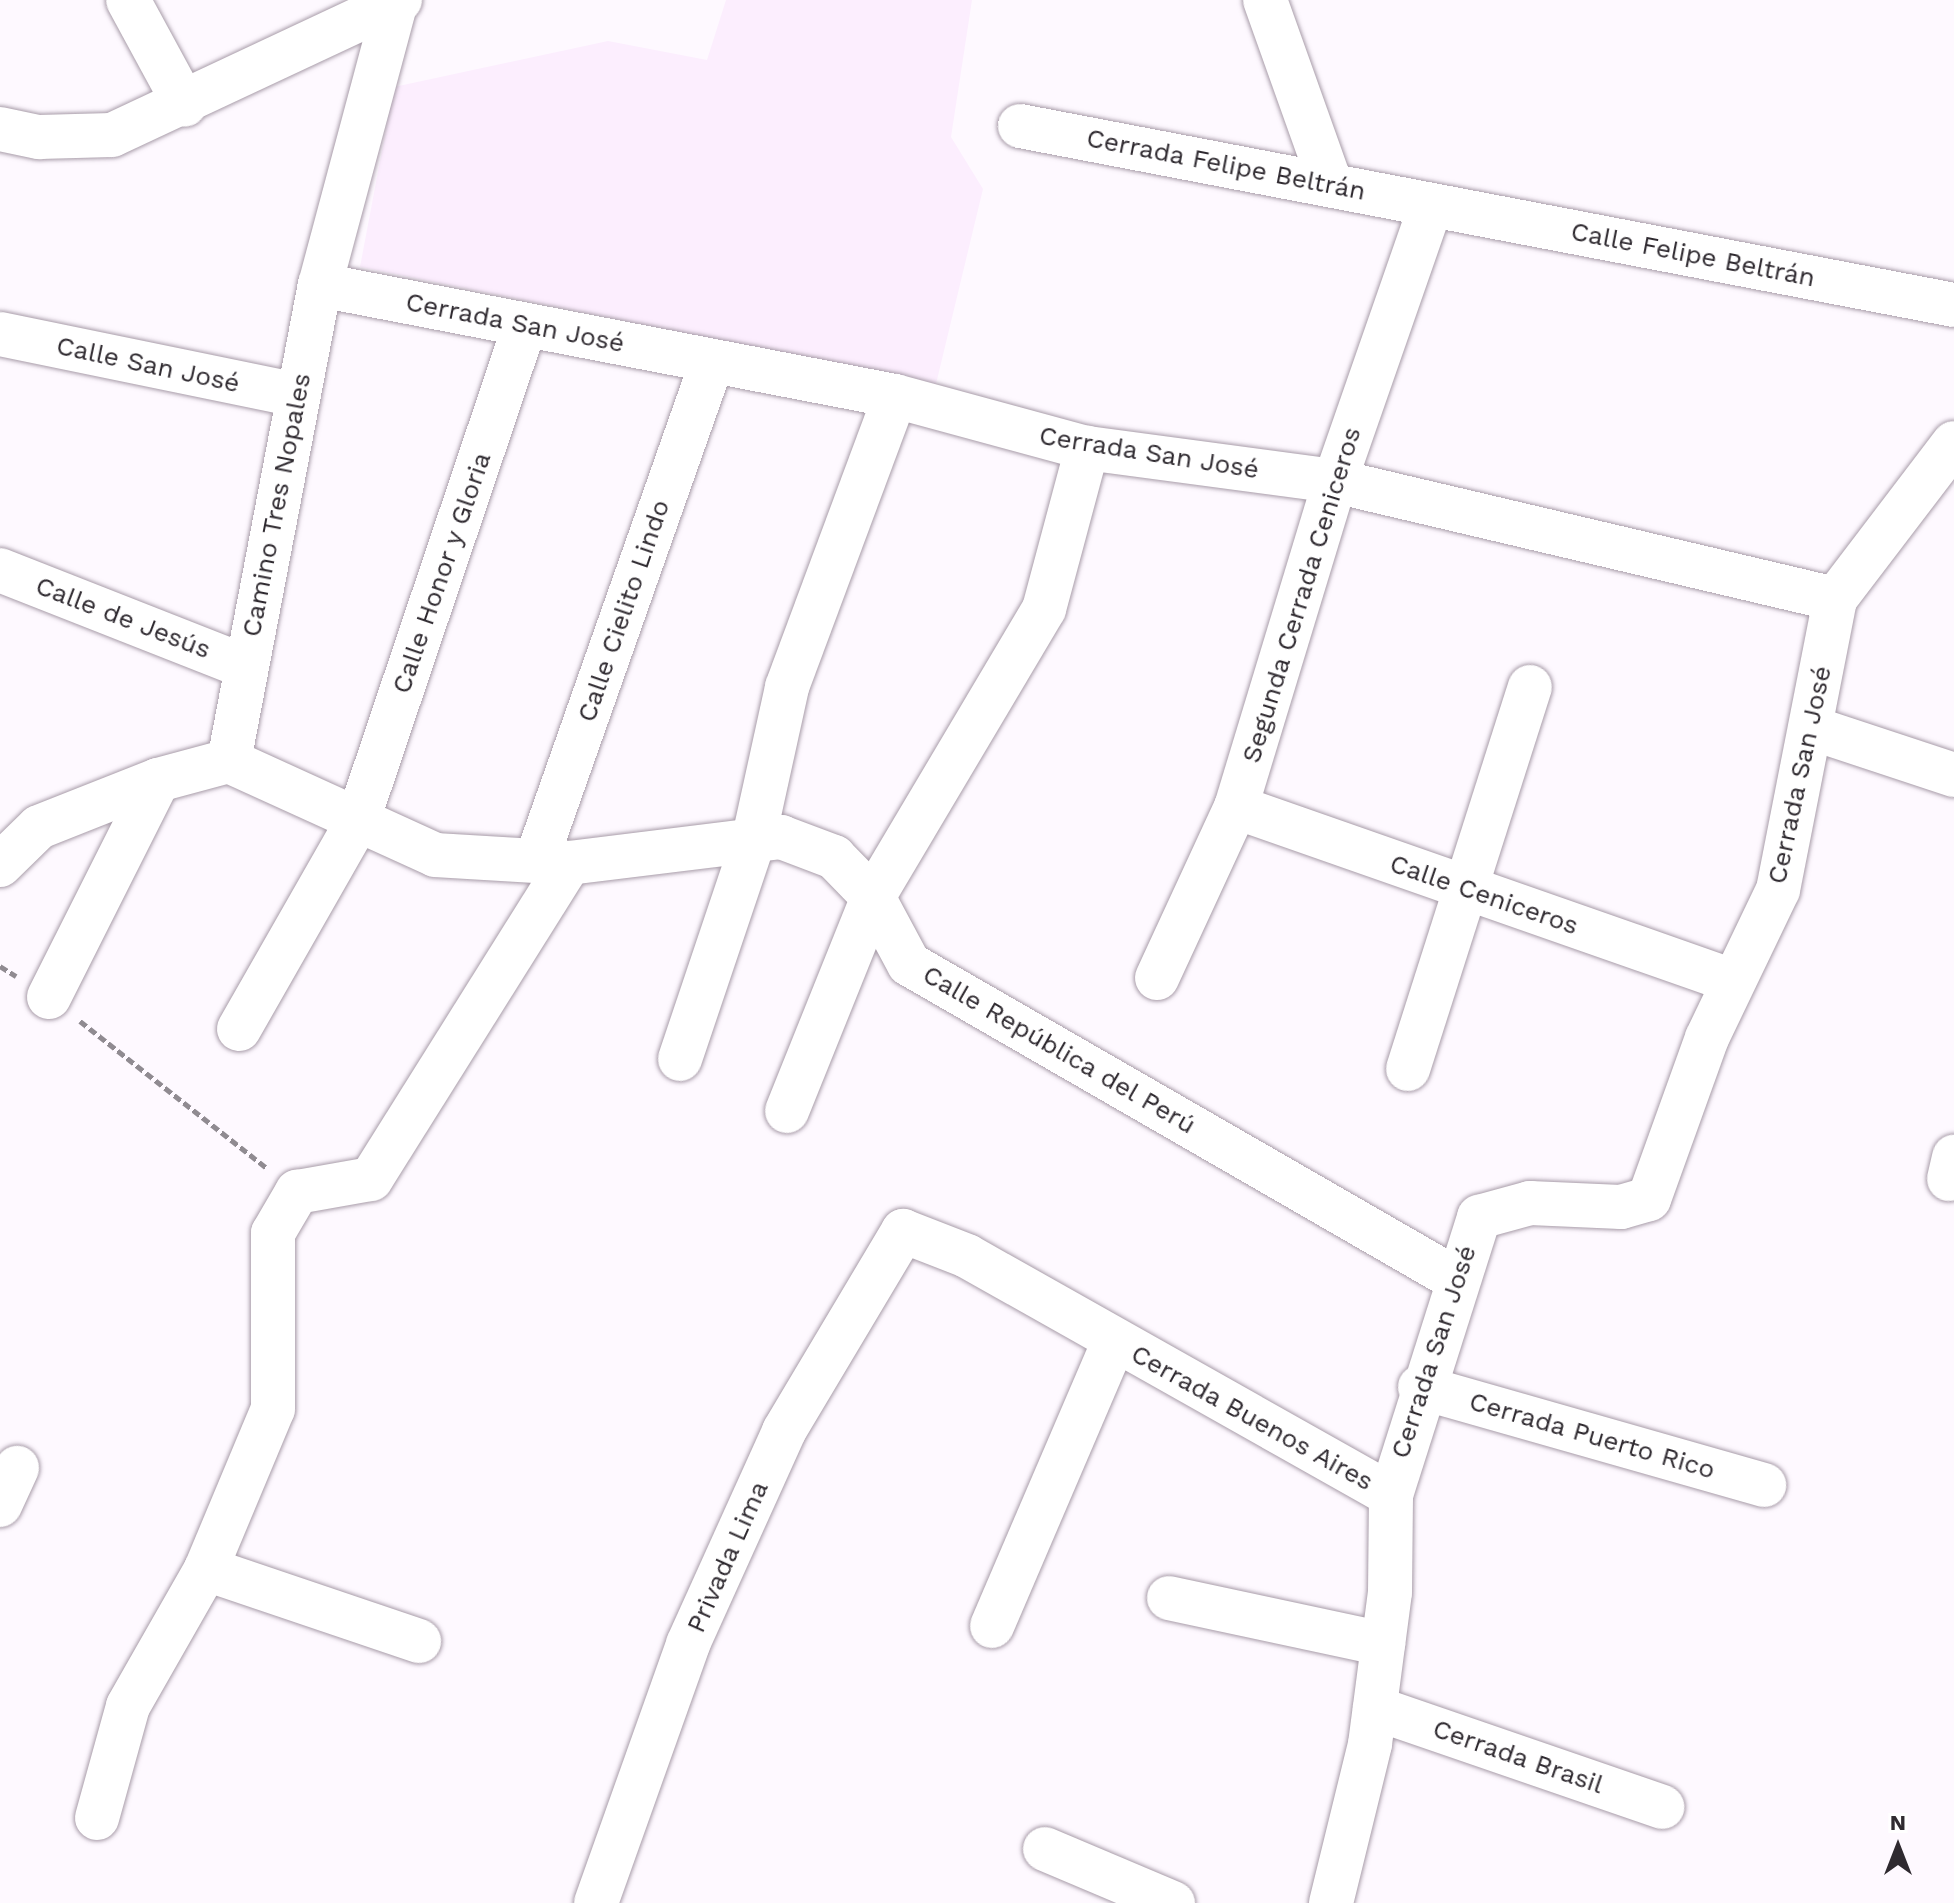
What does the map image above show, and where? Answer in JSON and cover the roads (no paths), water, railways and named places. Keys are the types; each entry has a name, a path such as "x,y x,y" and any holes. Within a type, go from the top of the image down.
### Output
{"street":[{"path":"128,0 185,105"},
{"path":"1265,0 1330,183"},
{"path":"0,129 39,137 112,135 185,105 336,13 398,1"},
{"name":"Camino Tres Nopales","path":"229,761 296,395 320,285 398,1"},
{"name":"Cerrada Felipe Beltrán","path":"1020,126 1330,183 1431,205"},
{"name":"Calle Felipe Beltrán","path":"1431,205 1954,305"},
{"name":"Segunda Cerrada Ceniceros","path":"1157,978 1236,807 1335,481 1431,205"},
{"name":"Cerrada San José","path":"320,285 895,396 1087,448 1335,481 1835,599"},
{"name":"Calle Honor y Gloria","path":"239,1029 358,820 525,325"},
{"name":"Calle San José","path":"0,334 296,395"},
{"name":"Calle Cielito Lindo","path":"206,1569 273,1409 273,1233 297,1192 371,1179 553,862 712,362"},
{"path":"680,1059 753,842 787,687 895,396"},
{"name":"Cerrada San José","path":"1331,1903 1375,1708 1383,1644 1391,1495 1454,1278 1479,1217 1530,1203 1621,1207 1649,1199 1733,981 1778,890 1835,599 1954,443"},
{"path":"787,1111 873,897 1044,609 1087,448"},
{"name":"Calle de Jesús","path":"0,570 246,667"},
{"path":"1408,1069 1530,687"},
{"path":"1812,728 1954,775"},
{"path":"0,865 39,827 158,780 229,761"},
{"name":"Calle República del Perú","path":"229,761 435,855 553,862 781,837 834,857 873,897 909,964 1454,1278"},
{"path":"49,997 158,780"},
{"name":"Calle Ceniceros","path":"1236,807 1465,890 1733,981"},
{"name":"Cerrada Buenos Aires","path":"903,1231 967,1256 1391,1495"},
{"name":"Privada Lima","path":"596,1903 688,1644 784,1431 903,1231"},
{"name":"Cerrada Buenos Aires","path":"992,1626 1114,1341"},
{"name":"Cerrada Puerto Rico","path":"1420,1387 1764,1485"},
{"path":"97,1818 128,1706 206,1569 419,1641"},
{"path":"1169,1598 1383,1644"},
{"name":"Cerrada Brasil","path":"1375,1708 1662,1807"},
{"path":"1045,1849 1173,1903"}]}
